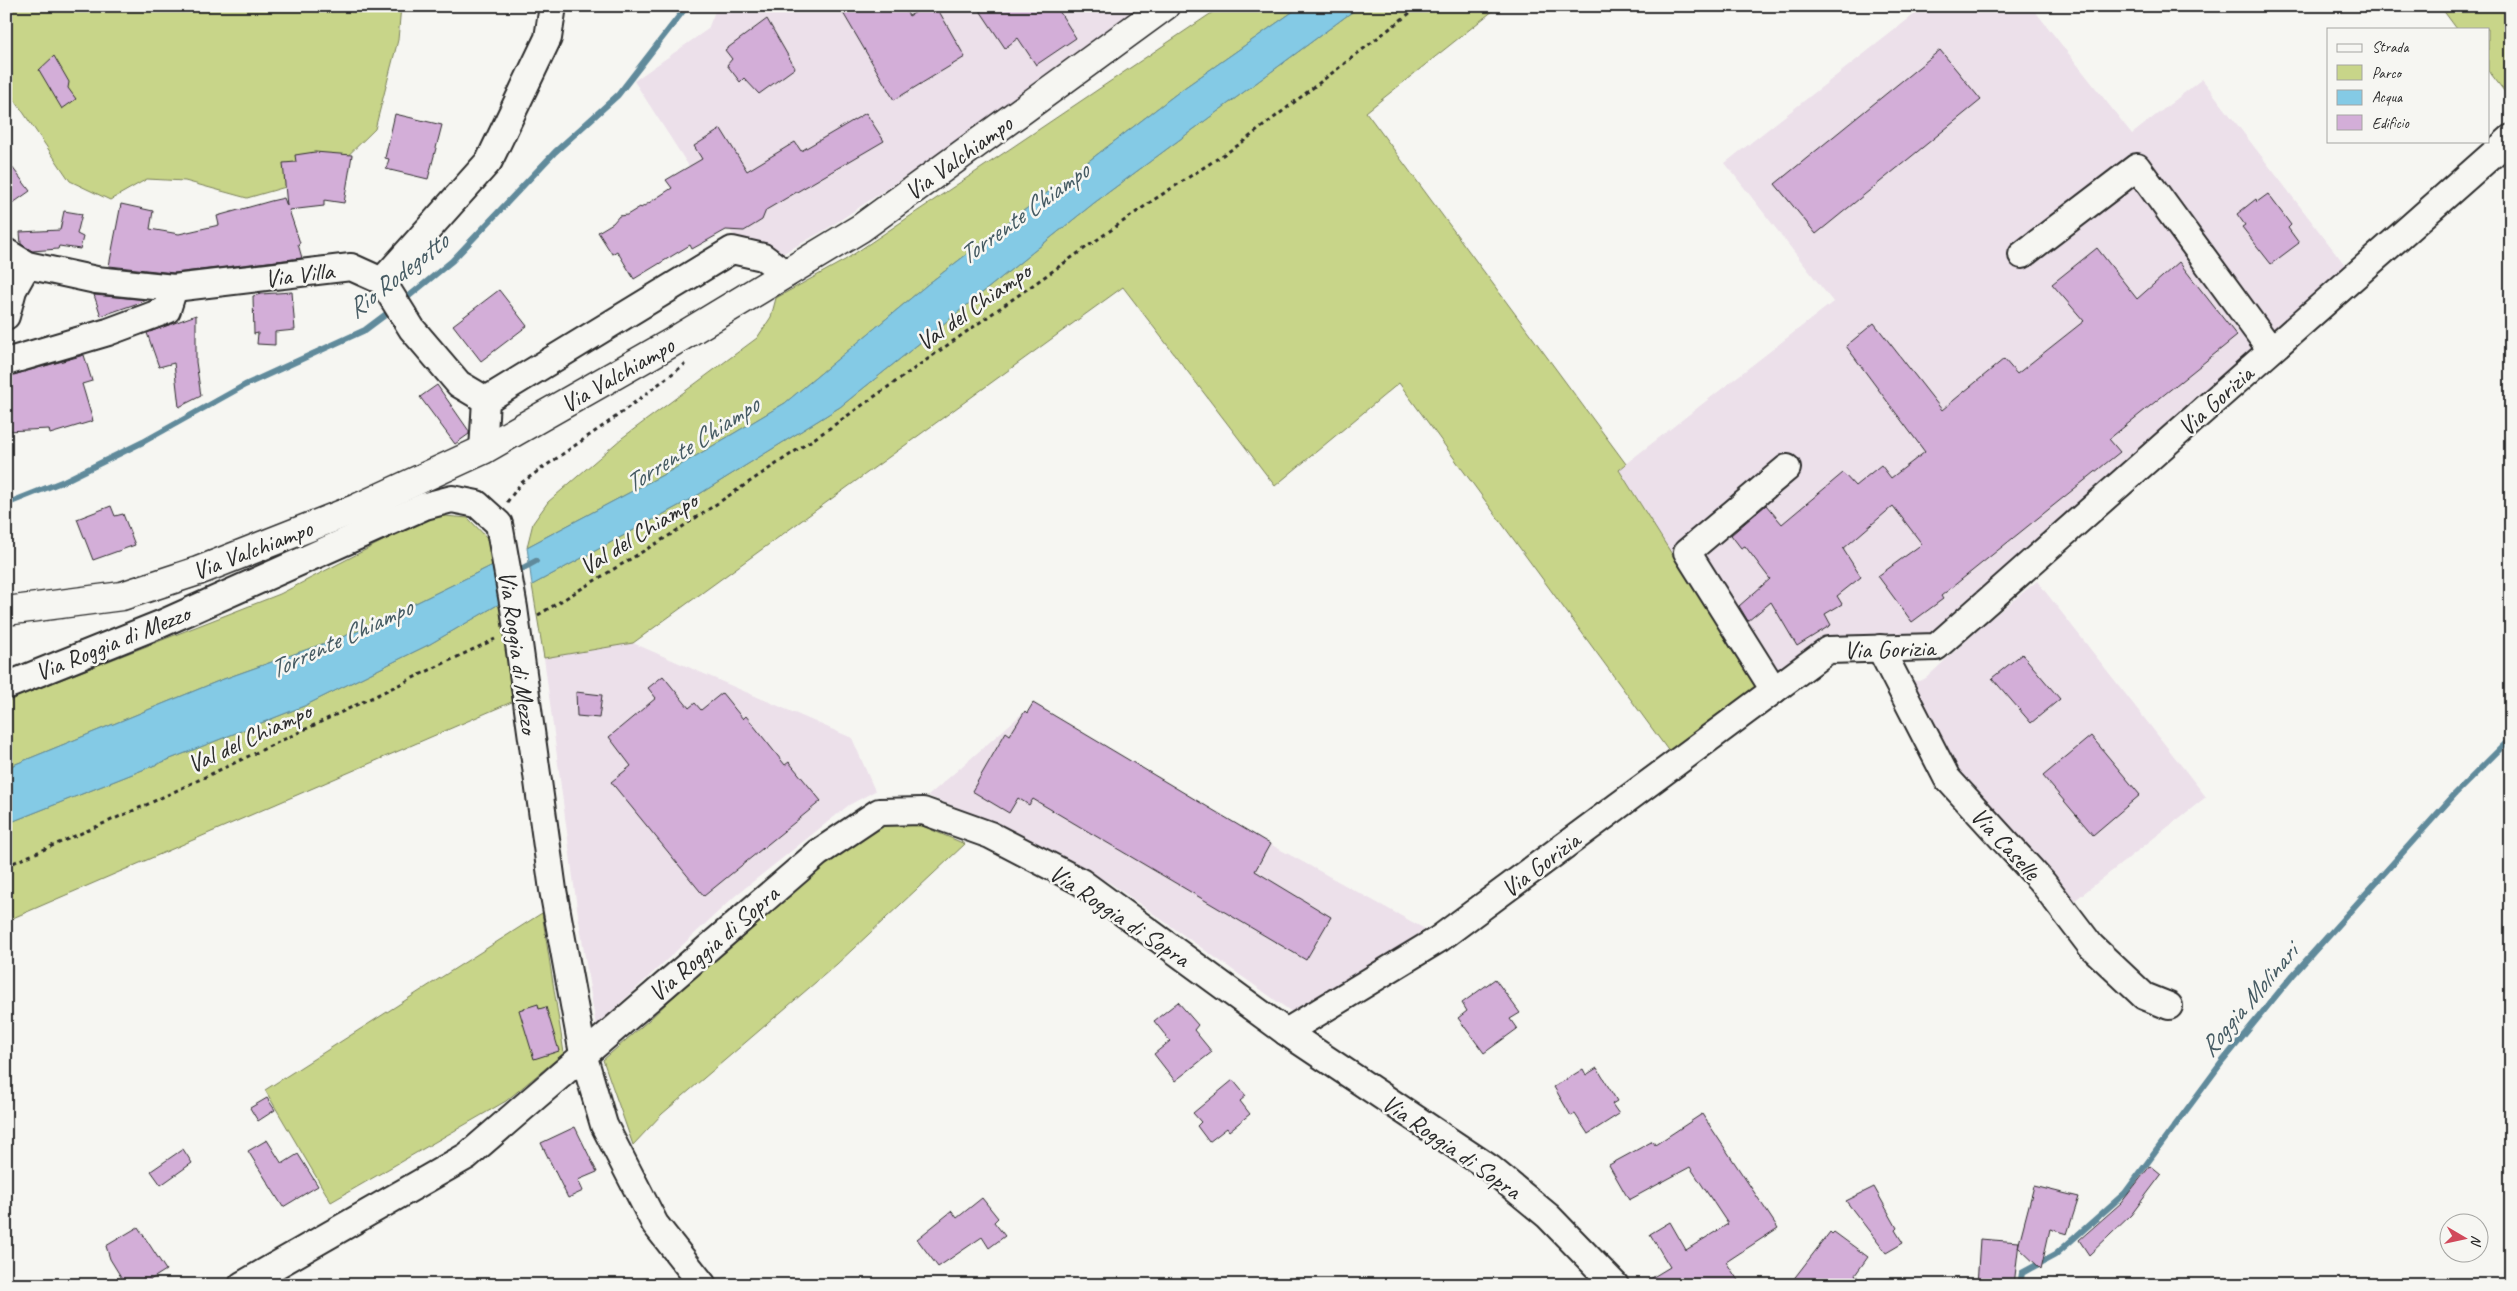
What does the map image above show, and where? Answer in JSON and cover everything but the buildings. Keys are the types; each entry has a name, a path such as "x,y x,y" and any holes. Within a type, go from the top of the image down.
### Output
{"main road":[{"name":"Via Valchiampo","path":"6,611 122,596 173,580 355,509 483,450 671,343 860,228 1165,6"}],"street":[{"path":"486,400 459,384 412,329 382,281 489,161 548,38 553,6"},
{"name":"Via Gorizia","path":"1286,1032 1439,939 1828,650 1936,647 2511,138"},
{"path":"2022,255 2137,167 2271,350"},
{"path":"486,400 732,250 763,257 786,274"},
{"name":"Via Villa","path":"6,316 14,290 16,259 96,280 174,288 352,267 382,281"},
{"path":"6,362 108,332 167,310 174,288"},
{"path":"483,450 486,400"},
{"path":"1774,690 1687,552 1787,468"},
{"name":"Via Roggia di Mezzo","path":"6,686 163,623 425,506 452,499 477,504 501,533 524,613 553,890 584,1054 604,1125 655,1224 703,1285"},
{"name":"Via Caselle","path":"1880,648 1947,778 2043,884 2091,946 2144,996 2169,1006"},
{"name":"Via Roggia di Sopra","path":"242,1285 467,1156 818,853 879,812 923,811 990,835 1081,882 1286,1032 1491,1169 1548,1216 1615,1285"}],"path":[{"name":"Val del Chiampo","path":"524,613 670,535 827,430 1155,199 1240,144 1419,6"},
{"path":"501,533 505,503 521,483 613,419 689,362"},
{"name":"Val del Chiampo","path":"6,866 164,797 504,634"}],"shaded area":[{"path":"717,6 1159,6 827,229 764,264 732,233 634,81 708,29"},
{"path":"1925,6 2031,6 2132,134 2202,79 2352,274 2068,517 1964,602 1912,651 1852,644 1756,688 1619,469 1833,302 1725,163"},
{"path":"2037,581 2206,797 2074,901 1961,772 1905,680 1920,681 1926,678 1983,625"},
{"path":"633,643 852,738 875,791 849,805 735,896 596,1026 577,908 544,658"},
{"path":"1033,703 1270,844 1425,929 1299,1017 1110,883 968,812 928,796 1025,711 1028,712"}],"green space":[{"path":"6,6 401,6 398,40 375,129 328,175 247,198 185,181 147,179 110,200 70,181 6,86"},
{"path":"1222,6 1301,6 1184,88 928,284 785,403 674,469 527,547 533,523 548,502 622,438 757,338 771,317 776,298 845,260"},
{"path":"1360,6 1499,6 1366,112 1626,464 1619,470 1756,688 1670,753 1399,383 1275,486 1123,287 633,643 544,658 532,585 693,498 840,407 1094,203"},
{"path":"2440,6 2511,6 2511,100 2490,73 2490,28 2456,28"},
{"path":"433,515 468,518 491,542 493,565 359,631 221,680 6,768 6,701 280,594"},
{"path":"499,604 514,701 6,921 6,824 304,706 430,644"},
{"path":"897,822 920,825 965,844 837,964 662,1114 633,1145 603,1060 649,1020 755,919 866,831 883,823"},
{"path":"542,913 564,1053 506,1101 331,1202 265,1090"}],"water":[{"path":"1301,6 1360,6 1094,203 840,407 693,498 532,585 527,547 674,469 785,403 928,284 1184,88"},
{"path":"493,565 499,604 430,644 304,706 6,824 6,768 221,680 359,631"}],"waterway":[{"name":"Rio Rodegotto","path":"403,301 452,261 555,152 618,95 687,6"},
{"name":"Rio Rodegotto","path":"6,504 64,481 143,442 245,385 365,330 393,309"},
{"name":"Torrente Chiampo","path":"514,573 536,561"},
{"name":"Roggia Molinari","path":"2020,1285 2022,1273 2055,1255 2125,1193 2222,1062 2293,975 2455,794 2511,738"}]}
